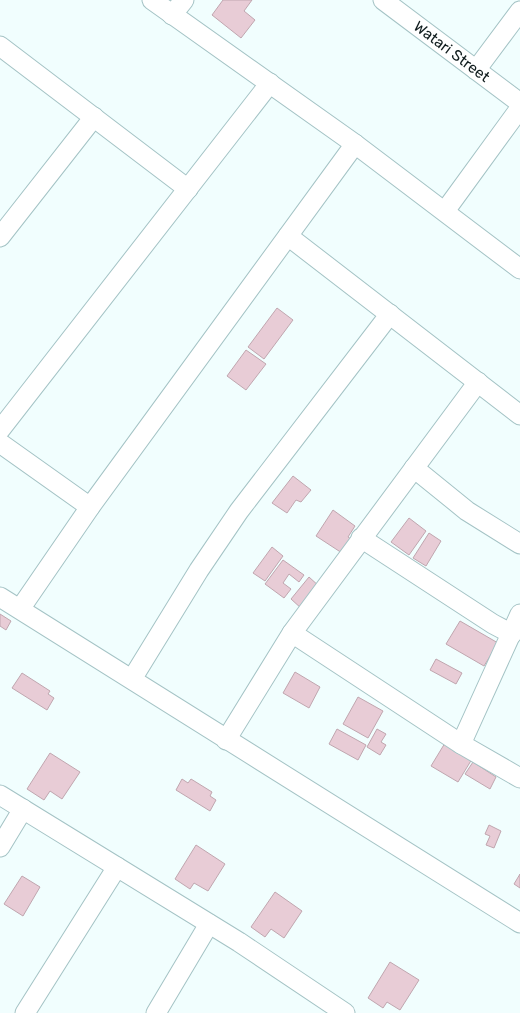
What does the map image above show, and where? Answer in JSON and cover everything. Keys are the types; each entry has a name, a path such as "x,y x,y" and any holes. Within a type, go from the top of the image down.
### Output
{"street":[{"path":"152,0 355,144 446,211 520,269"},
{"path":"172,16 184,0"},
{"name":"Watari Street","path":"383,0 520,103"},
{"path":"476,70 520,11"},
{"path":"1,49 188,189"},
{"path":"0,430 270,83"},
{"path":"446,211 520,108"},
{"path":"0,237 94,117"},
{"path":"20,609 90,507 355,144"},
{"path":"288,236 520,415"},
{"path":"132,679 199,570 240,510 390,314"},
{"path":"226,740 292,633 478,382"},
{"path":"0,443 90,507"},
{"path":"414,468 468,511 520,544"},
{"path":"362,538 493,624 512,634"},
{"path":"0,597 520,923"},
{"path":"461,744 520,614"},
{"path":"292,633 461,744 520,778"},
{"path":"0,795 209,924 345,1013"},
{"path":"0,847 23,809"},
{"path":"25,1013 116,866"},
{"path":"156,1013 209,924"}],"building":[{"path":"223,0 252,0 244,11 255,20 241,38 212,15"},
{"path":"277,308 293,320 264,359 248,347"},
{"path":"246,350 266,364 246,390 227,376"},
{"path":"293,476 311,490 301,502 296,500 287,513 272,503"},
{"path":"333,510 355,526 348,537 351,539 342,553 316,536"},
{"path":"409,518 426,531 409,555 391,542"},
{"path":"429,533 441,541 426,566 413,558"},
{"path":"272,547 283,556 265,581 253,573"},
{"path":"283,560 304,575 299,582 289,574 283,583 291,589 284,598 265,584"},
{"path":"309,577 320,587 302,609 291,599"},
{"path":"0,614 11,621 6,630 0,626"},
{"path":"460,621 498,643 484,666 446,644"},
{"path":"436,659 462,673 456,684 430,670"},
{"path":"295,672 320,687 309,708 283,693"},
{"path":"22,673 50,691 48,694 54,698 47,710 12,688"},
{"path":"358,697 383,711 368,738 343,724"},
{"path":"337,729 366,745 358,760 329,744"},
{"path":"377,729 386,734 381,742 386,745 380,755 367,747"},
{"path":"445,743 472,759 458,782 431,766"},
{"path":"50,753 80,772 62,799 50,791 44,800 27,789"},
{"path":"473,762 496,777 490,789 465,774"},
{"path":"182,779 188,783 191,779 212,792 210,796 216,800 210,811 176,790"},
{"path":"489,825 501,831 494,848 486,845 490,836 485,834"},
{"path":"196,845 225,864 208,891 194,883 190,889 175,879"},
{"path":"520,874 520,888 514,884"},
{"path":"22,876 40,887 23,916 4,904"},
{"path":"275,892 302,911 284,938 271,929 265,937 251,927"},
{"path":"390,962 419,980 400,1010 387,1002 383,1008 368,998"}]}
